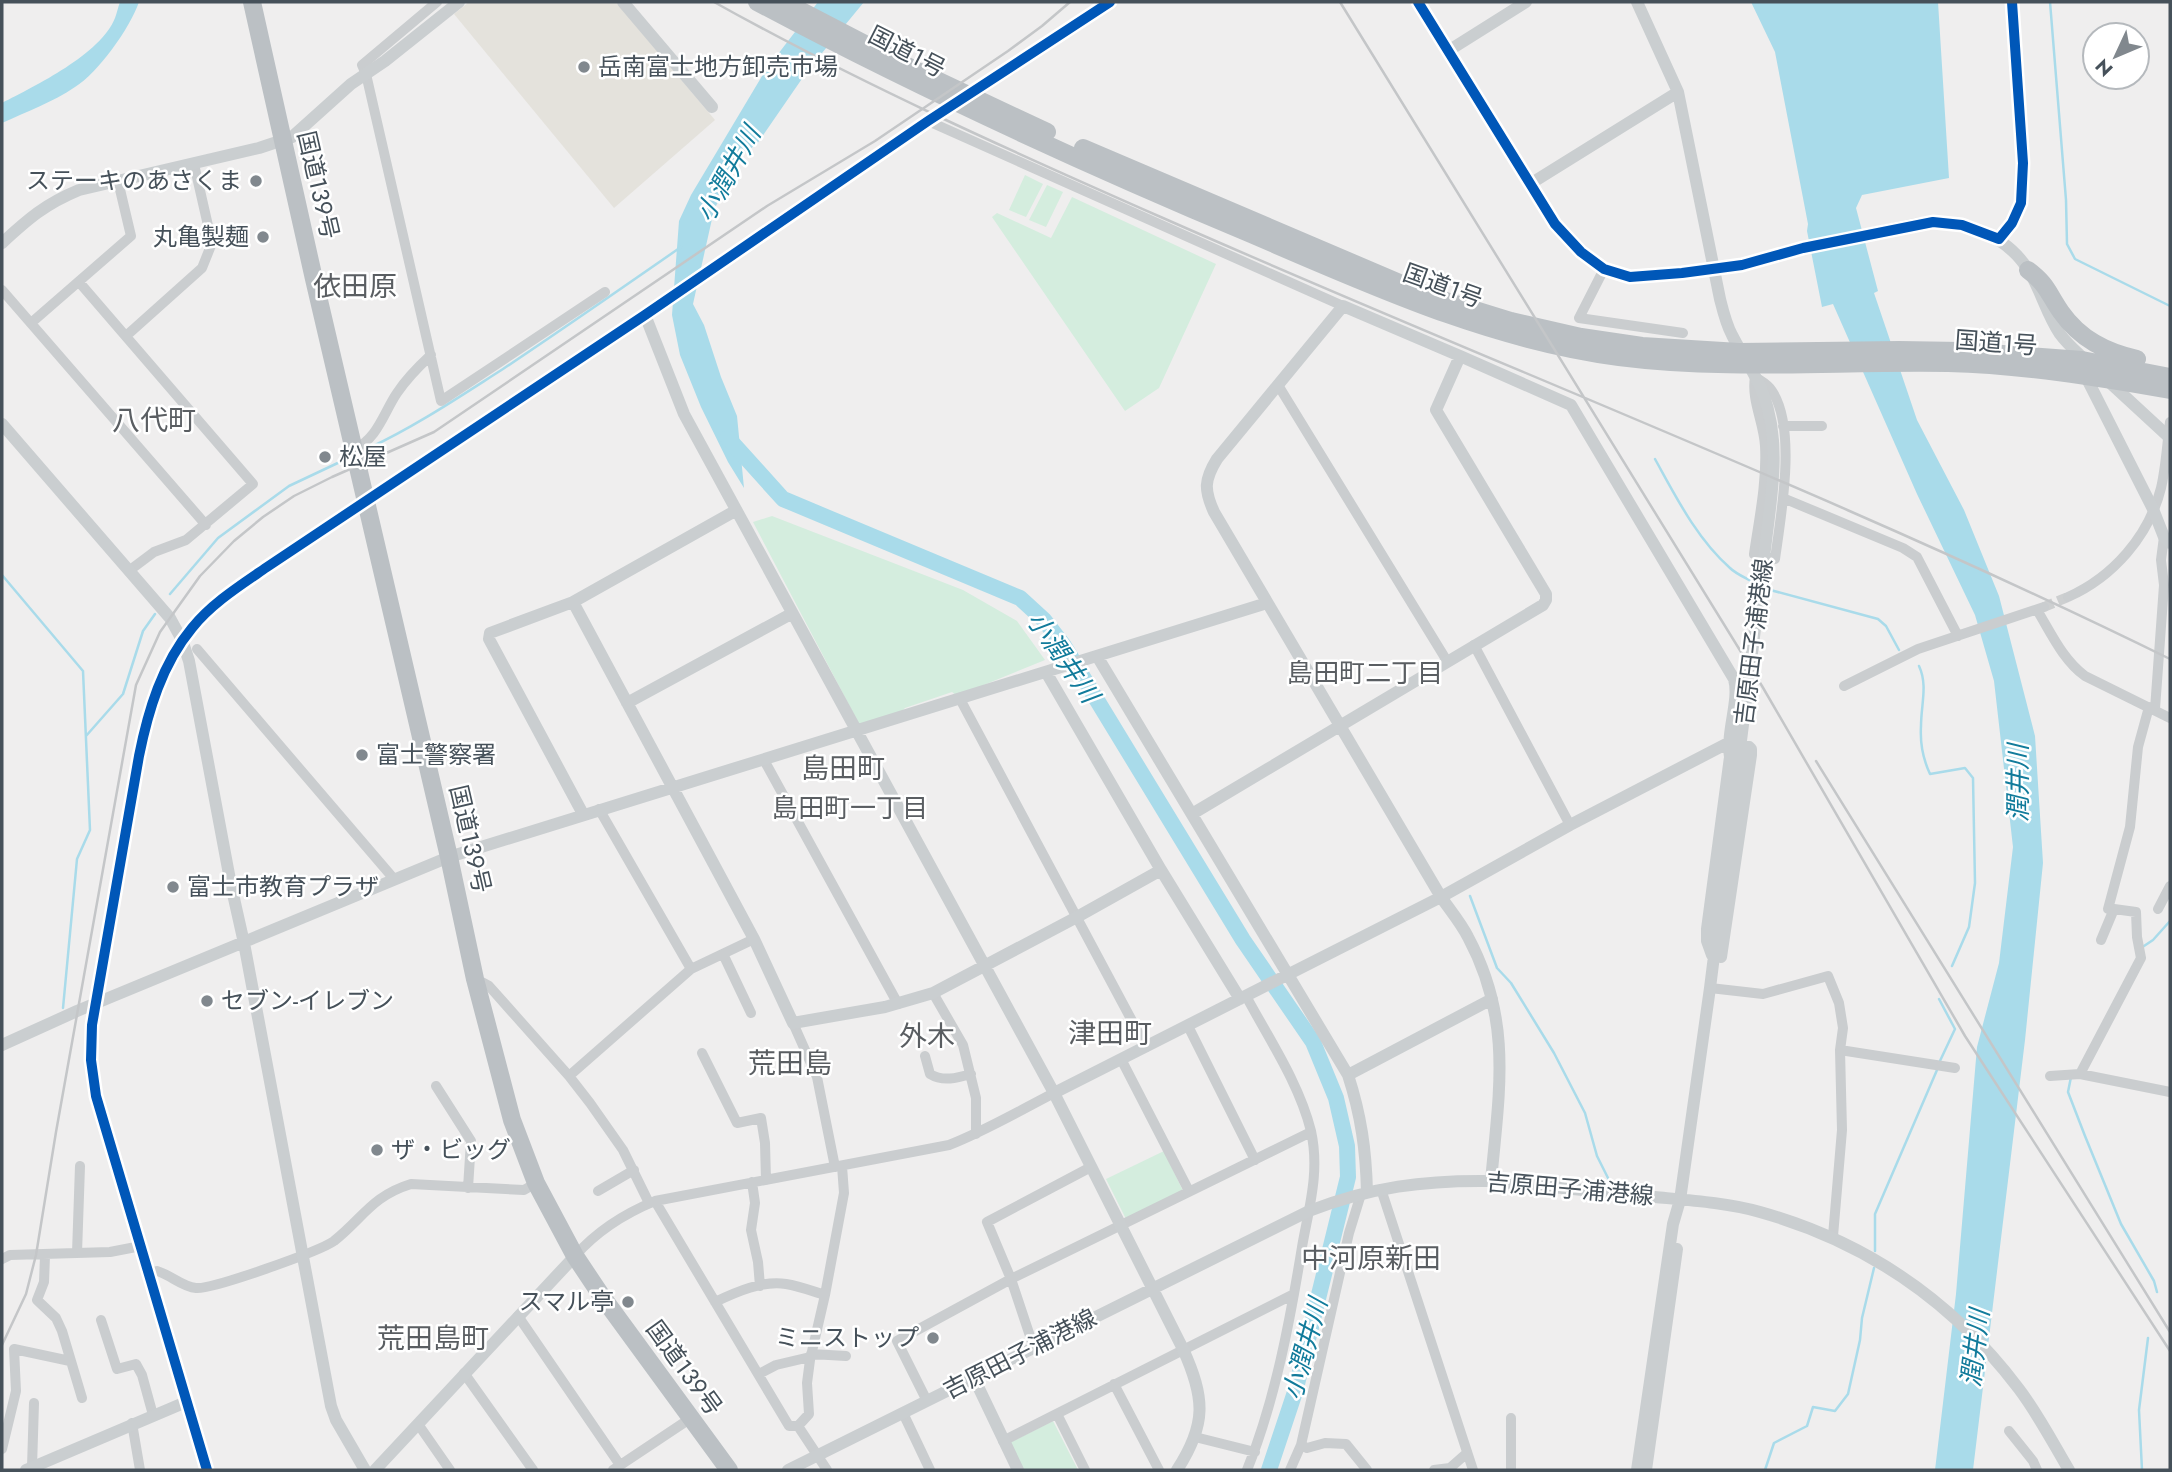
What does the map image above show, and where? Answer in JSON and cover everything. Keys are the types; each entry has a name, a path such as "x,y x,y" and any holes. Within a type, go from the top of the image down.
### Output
{"highway":[{"name":"国道139号","path":"252,2 475,979 512,1120 536,1183 575,1256 729,1470"},
{"name":"国道1号","path":"757,2 901,78 1073,157 1418,305 1490,329 1557,346 1619,357 1755,365 1950,363 2052,371 2170,390"},
{"name":"国道1号","path":"784,2 914,69 1071,143 1430,296 1511,321 1581,337 1642,346 1739,352 1962,351 2082,360 2170,377"},
{"path":"2028,270 2041,279 2059,309 2093,343 2114,354 2170,366"}],"street":[{"path":"437,2 362,65 441,401 605,292"},
{"path":"2,243 35,213 55,200 79,190 283,141 301,130 351,84 459,2"},
{"path":"623,2 712,107"},
{"path":"207,1470 96,1096 91,1060 92,1025 147,715 182,640 223,598 672,297 928,121 1110,2"},
{"path":"1418,2 1555,224 1581,251 1605,269 1630,277 1713,270 1915,224 1947,222 1975,229 1999,239 2016,255 2028,270 2055,326 2073,348 2169,438"},
{"path":"1448,51 1526,2"},
{"name":"吉原田子浦港線","path":"788,1470 1312,1210 1362,1194 1426,1182 1491,1181 1680,1199 1737,780 1773,483 1774,444 1770,415 1755,377 1730,332 1713,270 1678,92 1637,2"},
{"path":"1999,239 2012,223 2021,203 2023,163 2012,2"},
{"path":"1530,184 1678,92"},
{"path":"928,121 1571,405 1734,678 1728,743 1730,757 1707,929 1707,941 1713,959"},
{"path":"125,335 202,268 212,243 194,164"},
{"path":"31,323 131,236 118,181"},
{"path":"1605,269 1579,318 1683,333"},
{"path":"79,282 253,484 186,540 154,552 130,570"},
{"path":"2,290 206,525"},
{"path":"1343,306 1217,459 1206,483 1207,496 1267,603 1441,897 1467,935 1481,963 1499,1034 1501,1064 1491,1181"},
{"path":"645,315 684,414 1054,1093 1183,1349 1196,1378 1200,1408 1195,1437 1177,1470"},
{"path":"2073,348 2167,540 2161,560 2164,585 2152,708 2138,747 2130,827 2108,909 2136,912 2141,958 2127,988 2076,1075"},
{"path":"354,449 365,444 371,437 397,393 412,373 431,355"},
{"path":"1192,814 1543,605 1546,600 1546,593 1436,410 1460,356"},
{"path":"1755,377 1773,392 1783,426 1783,498 1775,559 1754,554 1765,457 1764,434 1754,394 1755,377"},
{"path":"1278,385 1447,661"},
{"path":"2068,597 2113,569 2137,539 2161,487 2170,422"},
{"path":"2,424 130,570 170,618 182,640 189,661 244,943 331,1406 336,1420 365,1470"},
{"path":"1783,426 1822,426"},
{"path":"1783,498 1903,548 1917,557 1958,636"},
{"path":"583,814 489,639 490,633 573,602 735,511"},
{"path":"475,979 489,986 569,1076 623,1150 789,1426 797,1426 809,1414 807,1383 810,1356 825,1295 844,1193 817,1077 754,939 573,602"},
{"path":"2,1045 449,857 1267,603"},
{"path":"1844,686 1911,652 2040,609 2060,649 2076,669 2170,718"},
{"path":"626,703 791,614"},
{"path":"1474,645 1570,825"},
{"path":"197,649 394,879"},
{"path":"1093,657 1192,814 1348,1075 1358,1106 1366,1153 1362,1194 1349,1233 1301,1445 1290,1470"},
{"path":"1049,671 1161,870 1289,1074 1303,1104 1311,1132 1315,1178 1312,1210 1270,1397 1255,1452 1247,1470"},
{"path":"960,699 1146,1047"},
{"path":"375,1470 586,1243 652,1202 948,1145 976,1134 1441,897 1570,825 1728,743 1749,747 1751,755 1725,937 1711,981 1763,993 1828,976 1839,1003 1843,1028 1840,1050 1842,1130 1833,1237"},
{"path":"764,760 898,1004"},
{"path":"598,809 691,969"},
{"path":"793,1023 898,1004 933,993 1161,870"},
{"path":"2158,909 2170,886"},
{"path":"2101,940 2115,909"},
{"path":"569,1076 691,969 754,939"},
{"path":"723,954 751,1013"},
{"path":"933,993 962,1045 971,1074 976,1098 976,1134"},
{"path":"1348,1075 1492,999"},
{"path":"1188,1026 1255,1160"},
{"path":"1840,1050 1955,1068"},
{"path":"702,1053 737,1123 761,1118 766,1180"},
{"path":"925,1056 930,1074 935,1077 944,1079 971,1074"},
{"path":"1121,1059 1189,1191"},
{"path":"2050,1076 2076,1075 2170,1092"},
{"path":"436,1086 471,1141 468,1188"},
{"path":"926,1401 897,1341 1011,1279 1311,1132"},
{"path":"77,1253 80,1166"},
{"path":"1034,1348 1011,1279 987,1222 1091,1167"},
{"path":"598,1191 634,1170"},
{"path":"752,1182 755,1203 751,1230 760,1286"},
{"path":"149,1273 157,1271 198,1289 303,1255 330,1244 378,1199 411,1184 524,1190 536,1183"},
{"path":"1381,1189 1473,1470"},
{"path":"1680,1199 1758,1211 1833,1237 1878,1262 1941,1305 1969,1329 2013,1382 2042,1423 2069,1470"},
{"path":"1637,1470 1673,1224 1680,1199"},
{"path":"1646,1470 1676,1263 1680,1199"},
{"path":"2,1259 10,1255 110,1252 141,1246"},
{"path":"45,1255 44,1282 37,1300 56,1318 82,1398"},
{"path":"715,1302 760,1286 785,1283 825,1295"},
{"path":"1003,1441 1294,1294"},
{"path":"518,1316 616,1468 691,1418"},
{"path":"101,1320 117,1369 136,1364 142,1375 153,1415"},
{"path":"2,1449 16,1391 14,1349 70,1361"},
{"path":"758,1374 776,1365 810,1356 846,1356"},
{"path":"464,1373 533,1470"},
{"path":"974,1378 1018,1470"},
{"path":"1114,1384 1159,1470"},
{"path":"34,1403 29,1469 186,1402"},
{"path":"903,1413 930,1470"},
{"path":"1057,1414 1085,1470"},
{"path":"1511,1418 1511,1470"},
{"path":"132,1423 140,1470"},
{"path":"418,1423 450,1470"},
{"path":"797,1426 827,1470"},
{"path":"2009,1430 2034,1461 2037,1470"},
{"path":"1195,1437 1255,1452"},
{"path":"1301,1445 1307,1448 1325,1444 1346,1444 1367,1470"},
{"path":"1434,1470 1450,1468 1467,1453"}],"shaded area":[{"name":"岳南富士地方卸売市場","path":"469,2 616,2 715,120 614,208 454,14"}],"green space":[{"path":"1025,175 1043,184 1026,217 1009,210"},
{"path":"1047,185 1063,192 1046,227 1029,220"},
{"path":"1072,197 1216,264 1159,388 1125,411 992,217 997,213 1051,238"},
{"path":"772,516 963,590 1017,621 1045,660 957,696 952,692 905,708 901,712 859,724 753,522"},
{"path":"1164,1151 1183,1191 1126,1219 1106,1179"},
{"path":"1053,1421 1078,1470 1023,1470 1009,1443"}],"water":[{"path":"120,2 139,2 121,37 103,61 75,87 2,123 2,103 32,88 82,56 107,31"},
{"path":"818,2 864,2 808,70 757,144 741,155 714,210 693,304 704,325 737,416 744,488 701,407 680,355 672,315 679,221 691,195 765,71"},
{"name":"潤井川","path":"1751,2 1938,2 1949,178 1862,195 1856,208 1878,291 1874,293 1917,420 1964,510 1999,596 2035,736 2043,863 2025,1040 1973,1470 1935,1470 1956,1294 1977,1047 1999,963 2013,847 1994,681 1975,615 1917,494 1833,304 1822,307 1775,52"}],"waterway":[{"path":"2050,2 2067,244 2075,259 2170,306"},
{"path":"369,448 420,421 503,369 681,247"},
{"name":"小潤井川","path":"728,438 783,499 1020,598 1044,620 1064,646 1243,940 1313,1042 1336,1098 1347,1146 1348,1177 1295,1392 1269,1470"},
{"path":"1655,459 1688,517 1707,544 1733,570 1758,585"},
{"path":"170,594 218,538 289,486 342,461"},
{"path":"2,575 83,671 90,830 77,859 63,1008"},
{"path":"1763,588 1878,619 1886,626 1899,650"},
{"path":"86,736 123,694 143,631 155,614"},
{"path":"1919,666 1924,688 1922,744 1930,774 1965,768 1973,778 1975,883 1969,927 1952,966"},
{"path":"1470,896 1497,968 1511,983 1554,1053 1585,1113 1597,1156 1609,1180"},
{"path":"2141,948 2153,940 2170,921"},
{"path":"1939,999 1955,1029 1939,1063"},
{"path":"1875,1251 1875,1214 1937,1070"},
{"path":"2071,1077 2068,1092 2085,1136 2121,1224 2154,1281 2157,1292"},
{"path":"1765,1470 1774,1443 1807,1426 1813,1407 1835,1411 1848,1394 1874,1268"},
{"path":"2142,1470 2139,1410 2148,1338"}],"tunnel":[{"path":"2044,607 2068,597"}],"railway":[{"path":"714,2 880,88 1049,167 1289,273 1795,487 2170,659"},
{"path":"2,1345 26,1294 36,1255 136,685 160,632 200,576 234,541 294,496 434,432 767,206 875,141 1008,51 1070,2"},
{"path":"1340,2 1762,686 1965,1036 2170,1351"},
{"path":"1816,761 2170,1332"}],"cycle path":[{"path":"207,1470 96,1096 91,1060 92,1025 139,756 164,672 181,642 218,602 247,581 645,315 928,121 1110,2"},
{"path":"1418,2 1555,224 1581,252 1604,269 1630,277 1742,265 1803,248 1933,222 1962,225 1999,239 2012,223 2021,203 2023,163 2012,2"}],"place":[{"name":"岳南富士地方卸売市場","path":"584,67"},
{"name":"ステーキのあさくま","path":"256,181"},
{"name":"丸亀製麺","path":"263,237"},
{"name":"松屋","path":"325,457"},
{"name":"富士警察署","path":"362,755"},
{"name":"富士市教育プラザ","path":"173,887"},
{"name":"セブン-イレブン","path":"207,1001"},
{"name":"ザ・ビッグ","path":"377,1150"},
{"name":"スマル亭","path":"628,1302"},
{"name":"ミニストップ","path":"933,1338"}],"district":[{"name":"依田原","path":"355,286"},
{"name":"八代町","path":"154,420"},
{"name":"島田町二丁目","path":"1365,673"},
{"name":"島田町","path":"843,768"},
{"name":"島田町一丁目","path":"850,808"},
{"name":"津田町","path":"1110,1033"},
{"name":"外木","path":"927,1036"},
{"name":"荒田島","path":"790,1063"},
{"name":"中河原新田","path":"1371,1258"},
{"name":"荒田島町","path":"433,1338"}]}
